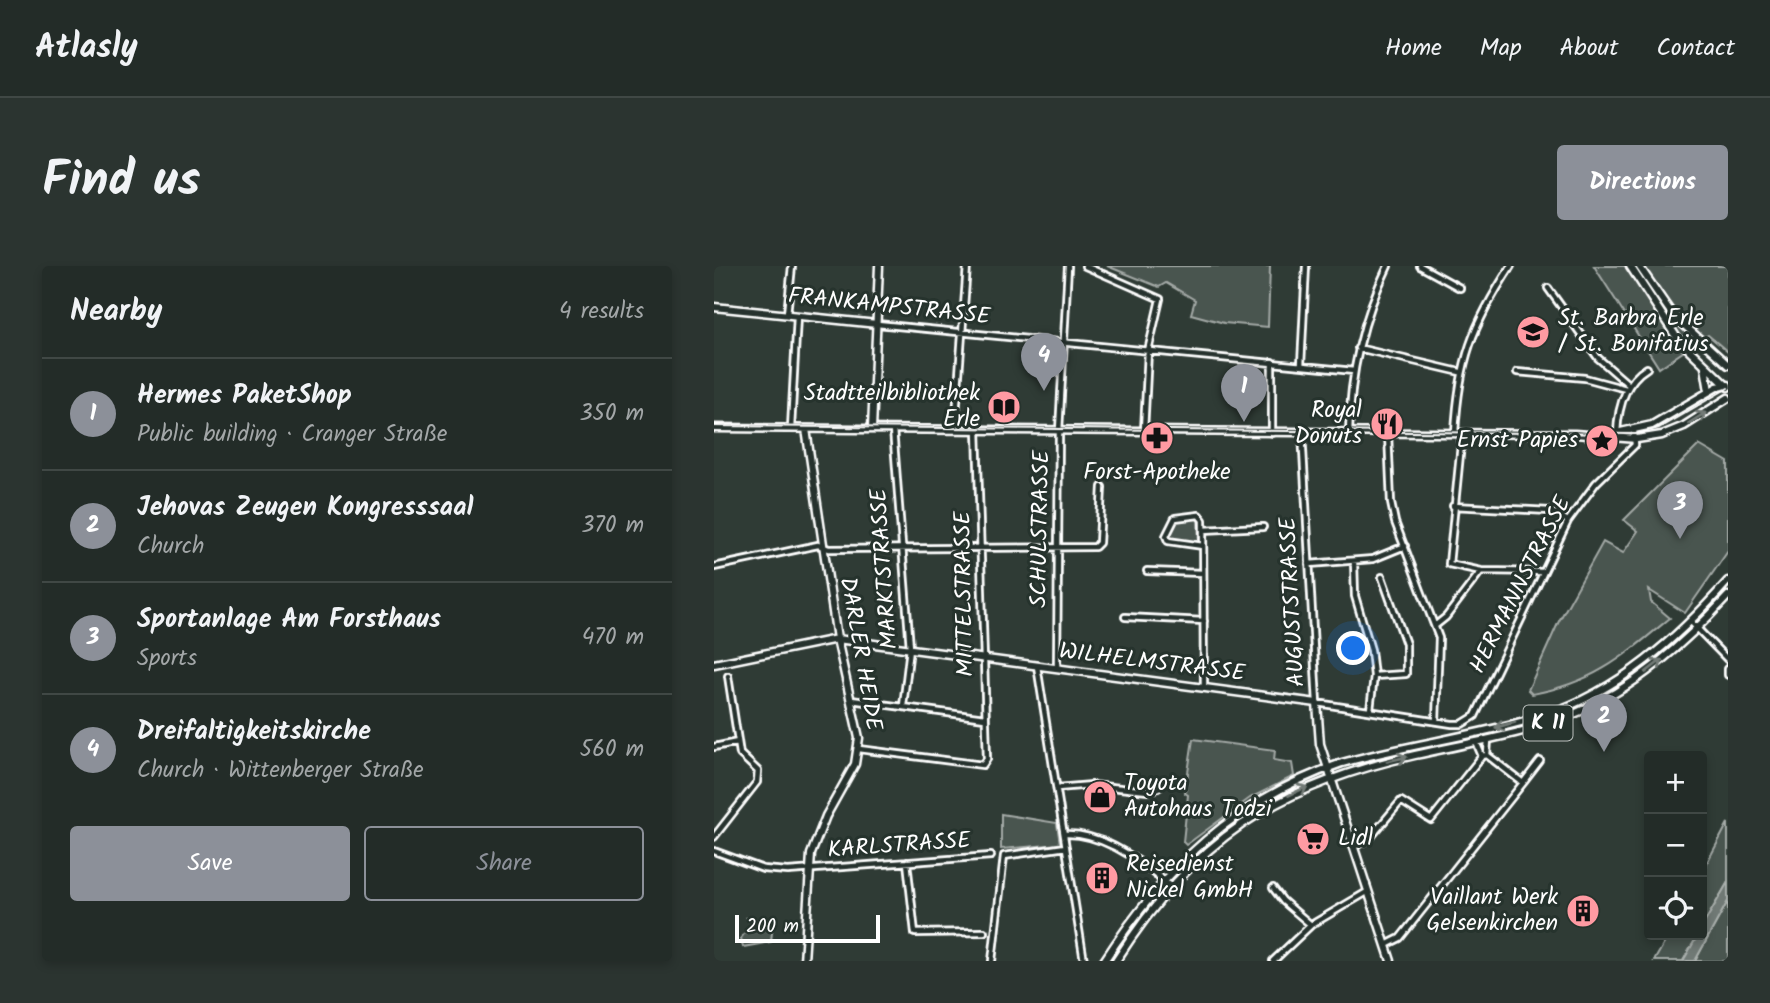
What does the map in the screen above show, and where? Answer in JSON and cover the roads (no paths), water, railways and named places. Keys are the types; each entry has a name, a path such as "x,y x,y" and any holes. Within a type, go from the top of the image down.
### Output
{"main road":[{"path":"872,429 879,266"},
{"path":"1630,266 1664,322 1727,386"},
{"path":"1639,266 1672,313 1728,365"},
{"name":"FRANKAMPSTRASSE","path":"714,307 877,324"},
{"path":"1704,365 1709,391"},
{"path":"714,428 1606,435 1634,431 1662,420 1709,391 1727,386"},
{"path":"1617,434 1637,439 1678,429 1727,400"},
{"name":"DARLER HEIDE","path":"804,961 809,870 820,830 855,764 859,749 837,639 806,429"},
{"name":"K 11","path":"1104,961 1134,915 1163,880 1195,848 1245,809 1328,768 1547,714 1598,691 1637,667 1691,622 1728,581"},
{"name":"K 11","path":"1115,961 1170,886 1194,861 1266,807 1331,777 1544,725 1605,698 1643,675 1697,629 1728,596"},
{"name":"WILHELMSTRASSE","path":"714,664 837,639 1317,703"},
{"name":"AUGUSTSTRASSE","path":"1317,703 1317,729 1328,768 1391,961"}],"street":[{"path":"787,314 792,266"},
{"path":"955,429 960,332 967,266"},
{"name":"SCHULSTRASSE","path":"1057,669 1059,430 1068,266"},
{"path":"1085,266 1160,299 1148,351 1143,431"},
{"path":"1301,365 1306,266"},
{"path":"1349,433 1358,348 1369,311 1388,266"},
{"path":"1420,266 1460,288"},
{"path":"1511,266 1476,328 1460,372 1449,564 1481,571 1543,572"},
{"path":"1548,288 1598,358 1628,387"},
{"path":"791,428 797,316"},
{"name":"FRANKAMPSTRASSE","path":"877,324 1354,371"},
{"path":"1358,348 1460,372"},
{"path":"1272,362 1272,433"},
{"path":"1617,434 1619,411 1628,387 1647,368"},
{"path":"1517,372 1585,378 1628,387"},
{"name":"MARKTSTRASSE","path":"893,429 910,648 903,706"},
{"name":"MITTELSTRASSE","path":"859,749 983,765 987,759 977,429"},
{"path":"1634,431 1637,439"},
{"name":"AUGUSTSTRASSE","path":"1302,432 1317,703"},
{"path":"1388,433 1391,503 1439,638 1436,721"},
{"name":"HERMANNSTRASSE","path":"1462,723 1475,716 1568,521 1596,484 1635,445 1637,439"},
{"path":"714,567 818,545 903,548 1095,547 1099,543 1102,487"},
{"path":"1453,506 1550,511 1568,521"},
{"path":"1203,546 1172,543 1166,536 1175,518 1181,514 1199,515 1202,518 1203,530 1204,688"},
{"path":"1203,530 1263,527"},
{"path":"1309,564 1373,559 1405,546"},
{"path":"1354,562 1355,596 1371,650 1374,676 1370,710"},
{"path":"1147,571 1203,573"},
{"path":"1436,625 1446,617 1481,571"},
{"path":"1374,676 1406,674 1406,644 1382,577"},
{"path":"1125,617 1204,621"},
{"path":"1691,622 1728,660"},
{"path":"1037,666 1084,961"},
{"path":"1728,668 1728,675"},
{"path":"714,837 757,782 758,771 740,754 728,676"},
{"path":"850,700 985,718"},
{"name":"WILHELMSTRASSE","path":"1317,703 1462,723"},
{"path":"1353,848 1370,838 1401,801 1431,820 1484,756 1488,739"},
{"path":"714,747 738,742"},
{"path":"1476,742 1484,756 1523,783"},
{"path":"1386,945 1400,938 1540,761"},
{"path":"1057,788 1092,785 1148,791 1158,789"},
{"path":"1064,834 1110,844 1170,886"},
{"name":"KARLSTRASSE","path":"992,961 1004,856 1066,847"},
{"name":"KARLSTRASSE","path":"714,851 763,869 809,870 990,856"},
{"path":"907,862 915,933 984,932"},
{"path":"1273,888 1283,901 1311,925"},
{"path":"1273,961 1311,925 1367,892"}],"tram line":[{"path":"714,426 1636,434 1659,428 1728,388"}],"place":[{"name":"St. Barbra Erle / St. Bonifatius","path":"1533,332"},
{"name":"Dreifaltigkeitskirche","path":"1044,391"},
{"name":"Stadtteilbibliothek Erle","path":"1004,407"},
{"name":"Hermes PaketShop","path":"1244,422"},
{"name":"Royal Donuts","path":"1387,424"},
{"name":"Forst-Apotheke","path":"1157,438"},
{"name":"Ernst Papies","path":"1602,441"},
{"name":"Sportanlage Am Forsthaus","path":"1680,539"},
{"name":"Jehovas Zeugen Kongresssaal","path":"1604,752"},
{"name":"Toyota Autohaus Todzi","path":"1100,797"},
{"name":"Lidl","path":"1313,839"},
{"name":"Reisedienst Nickel GmbH","path":"1102,878"},
{"name":"Vaillant Werk Gelsenkirchen","path":"1583,911"}]}
